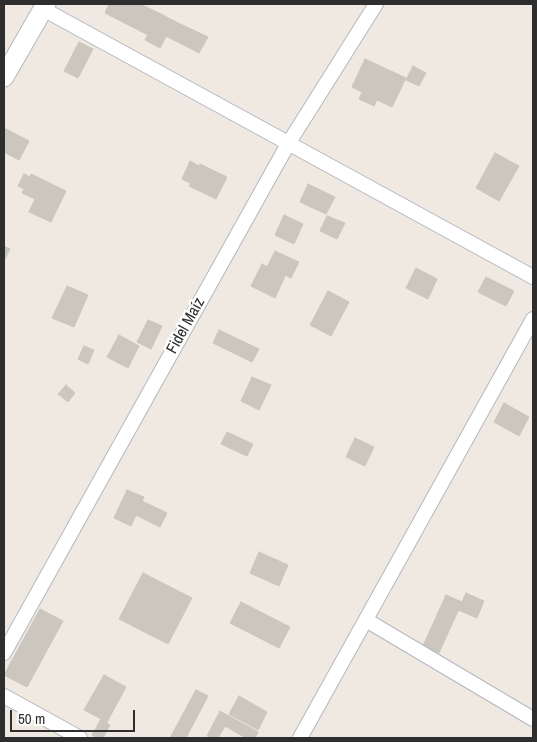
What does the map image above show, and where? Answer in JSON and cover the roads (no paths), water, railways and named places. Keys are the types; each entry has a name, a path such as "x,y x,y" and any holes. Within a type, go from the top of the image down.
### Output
{"main road":[{"path":"4,78 44,6"}],"street":[{"name":"Fidel Maíz","path":"4,653 288,144 376,4"},
{"path":"44,6 288,144 533,277"},
{"path":"300,738 533,320"},
{"path":"366,620 533,720"},
{"path":"4,696 80,738"}]}
